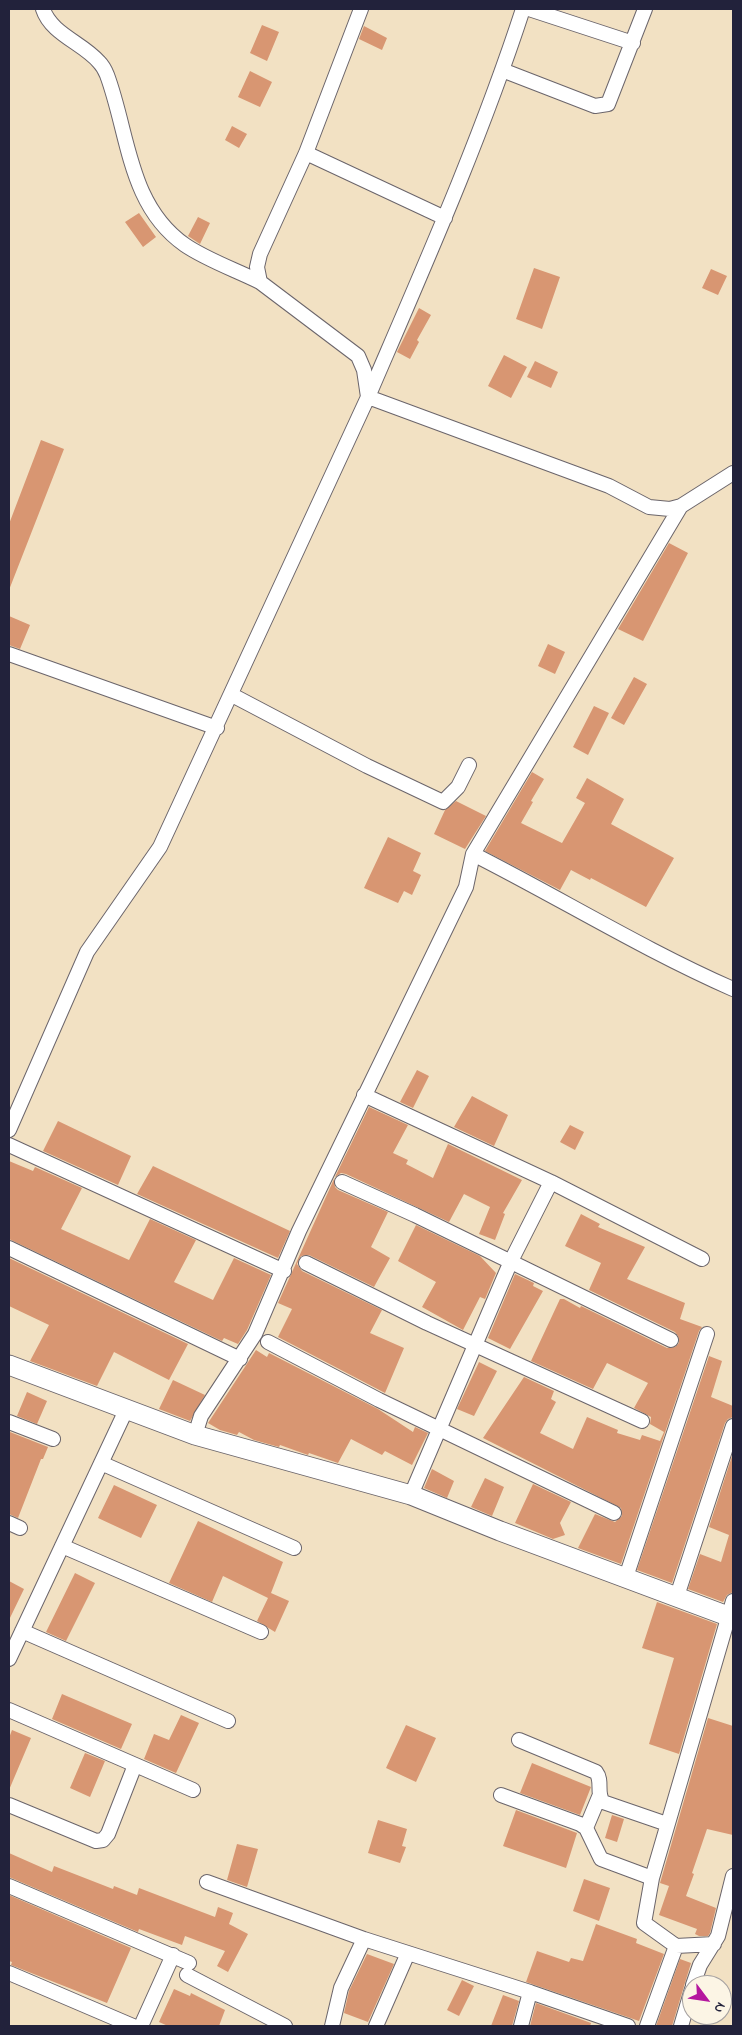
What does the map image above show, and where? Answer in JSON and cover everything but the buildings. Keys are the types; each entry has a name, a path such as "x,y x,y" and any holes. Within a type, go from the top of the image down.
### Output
{"street":[{"path":"43,9 45,15 57,29 98,61 107,75 135,178 148,206 166,230 186,245 260,282 358,356 364,370 368,397"},
{"path":"260,282 257,267 260,254 306,153 361,9"},
{"path":"9,1130 87,952 160,847 217,728 368,397 445,218 502,70 523,9"},
{"path":"529,9 633,43"},
{"path":"502,70 601,106 608,104 645,9"},
{"path":"306,153 445,218"},
{"path":"368,397 609,486 648,507 675,508"},
{"path":"195,1435 201,1416 255,1334 284,1271 299,1230 466,887 473,854 675,508 733,473"},
{"path":"9,654 217,728"},
{"path":"232,695 367,766 443,802 458,787 470,766"},
{"path":"473,854 540,888 675,964 733,989"},
{"path":"364,1095 551,1182 702,1259"},
{"path":"9,1145 284,1271"},
{"path":"342,1182 512,1261 671,1340"},
{"path":"412,1495 512,1261 551,1182"},
{"path":"9,1248 240,1359"},
{"path":"306,1263 475,1345 642,1421"},
{"path":"626,1577 707,1334"},
{"path":"268,1342 440,1429 614,1513"},
{"path":"9,1365 195,1435 412,1495 500,1531 677,1596 732,1612 667,1824 652,1878 644,1923 676,1946 714,1944"},
{"path":"9,1659 127,1408"},
{"path":"9,1422 53,1439"},
{"path":"677,1596 733,1426"},
{"path":"101,1463 294,1548"},
{"path":"62,1546 261,1632"},
{"path":"22,1631 228,1721"},
{"path":"9,1710 193,1790"},
{"path":"520,1740 596,1772 599,1776 599,1797 586,1828"},
{"path":"9,1804 96,1841 103,1840 108,1834 136,1765"},
{"path":"501,1795 586,1828 601,1859 652,1878"},
{"path":"599,1797 603,1802 667,1824"},
{"path":"696,1975 700,1965 714,1944 733,1876"},
{"path":"207,1882 364,1938 628,2026"},
{"path":"9,1886 173,1955 188,1969 285,2026"},
{"path":"332,2026 342,1988 364,1938"},
{"path":"647,2026 676,1946"},
{"path":"376,2026 408,1953"},
{"path":"141,2026 173,1955"},
{"path":"9,1973 133,2026"},
{"path":"521,2026 530,1992"}]}
